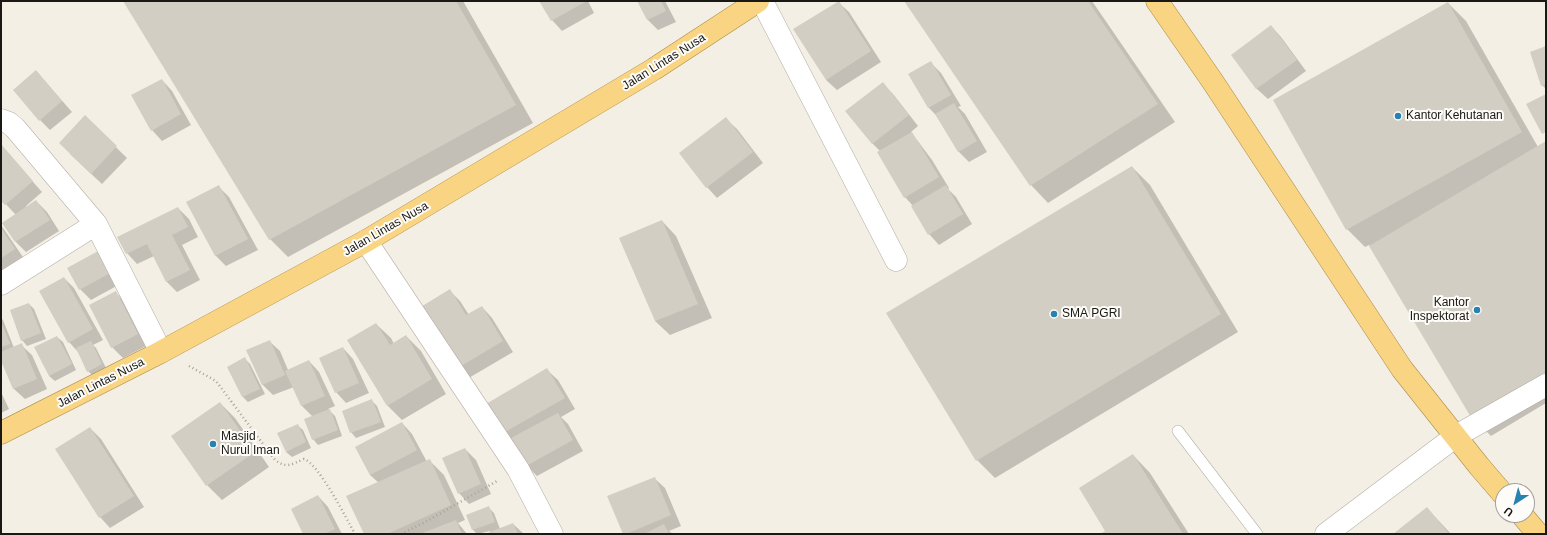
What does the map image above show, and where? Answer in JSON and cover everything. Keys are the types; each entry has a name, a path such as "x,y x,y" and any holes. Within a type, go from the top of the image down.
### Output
{"highway":[{"name":"Jalan Lintas Nusa","path":"1,433 161,352 366,241 654,69 758,1"},
{"path":"1157,1 1214,82 1402,370 1495,484"},
{"path":"1529,523 1538,534"}],"street":[{"path":"762,1 896,260"},
{"path":"1,120 9,123 15,128 96,224 161,352"},
{"path":"1,284 96,224"},
{"path":"366,241 518,469 552,534"},
{"path":"1326,534 1456,436 1546,385"}],"lane":[{"path":"1178,431 1257,534"}],"path":[{"path":"161,352 216,381 275,460 280,464 286,466 304,459 311,462 328,487 354,534"},
{"path":"401,534 518,469"}],"building":[{"path":"123,1 456,1 516,105 269,240"},
{"path":"539,1 584,1 585,2 551,21"},
{"path":"637,1 661,1 666,11 647,20"},
{"path":"839,1 871,51 826,80 793,29"},
{"path":"904,1 1088,1 1158,104 1030,186"},
{"name":"Kantor Kehutanan","path":"1448,2 1522,132 1346,230 1273,100"},
{"path":"1271,25 1297,60 1256,89 1231,55"},
{"path":"1546,46 1546,84 1541,86 1530,52"},
{"path":"931,61 951,95 928,108 908,74"},
{"path":"36,70 62,101 39,121 13,90"},
{"path":"162,79 181,114 151,131 131,95"},
{"path":"883,82 909,115 872,144 845,111"},
{"path":"1546,94 1546,132 1542,134 1526,104"},
{"path":"954,103 977,141 958,152 935,114"},
{"path":"85,115 117,146 91,174 59,143"},
{"path":"726,117 753,152 706,188 679,153"},
{"path":"912,132 939,177 904,198 877,152"},
{"name":"Kantor Inspektorat","path":"1546,141 1546,375 1472,419 1369,246"},
{"path":"1,144 33,181 5,205 1,201"},
{"name":"SMA PGRI","path":"1132,166 1221,314 976,461 886,313"},
{"path":"219,185 248,239 215,256 186,202"},
{"path":"946,185 963,214 928,235 911,206"},
{"path":"36,200 50,220 15,242 2,223"},
{"path":"178,207 188,227 172,235 190,270 166,282 147,244 126,254 117,237"},
{"path":"662,220 698,304 655,321 619,238"},
{"path":"1,228 15,249 1,258"},
{"path":"100,250 112,272 79,290 67,268"},
{"path":"64,277 93,329 68,343 39,291"},
{"path":"450,289 466,315 482,306 503,341 456,369 419,308"},
{"path":"116,291 138,334 111,348 89,305"},
{"path":"29,303 41,333 21,341 10,310"},
{"path":"1,322 10,344 1,347"},
{"path":"376,323 390,345 406,335 432,379 387,406 347,340"},
{"path":"57,336 72,364 49,376 34,347"},
{"path":"270,340 285,375 262,385 246,350"},
{"path":"91,341 102,364 87,372 76,348"},
{"path":"22,343 37,379 13,389 1,361 1,352"},
{"path":"343,347 359,383 335,393 319,358"},
{"path":"245,357 260,389 242,397 227,367"},
{"path":"309,360 325,396 301,406 285,371"},
{"path":"547,368 565,398 503,433 486,404"},
{"path":"372,399 381,422 350,433 342,411"},
{"name":"Masjid Nurul Iman","path":"220,402 255,452 206,486 171,436"},
{"path":"330,409 338,430 312,440 304,419"},
{"path":"558,413 573,440 526,466 511,438"},
{"path":"402,422 417,450 370,475 355,447"},
{"path":"298,424 306,442 286,452 277,433"},
{"path":"90,427 134,496 99,518 55,449"},
{"path":"465,448 481,484 458,494 442,458"},
{"path":"1133,454 1183,534 1100,534 1105,531 1079,488"},
{"path":"430,459 451,505 387,534 364,534 346,496"},
{"path":"655,477 671,515 623,534 607,496"},
{"path":"318,495 335,529 324,534 303,534 291,509"},
{"path":"489,506 495,522 472,530 466,515"},
{"path":"1427,507 1449,534 1393,534"},
{"path":"456,520 462,534 420,534"},
{"path":"513,523 518,534 485,534"},
{"path":"664,524 669,534 644,534"}],"place":[{"name":"Kantor Kehutanan","path":"1398,116"},
{"name":"Kantor Inspektorat","path":"1477,310"},
{"name":"SMA PGRI","path":"1054,314"},
{"name":"Masjid Nurul Iman","path":"213,444"}]}
